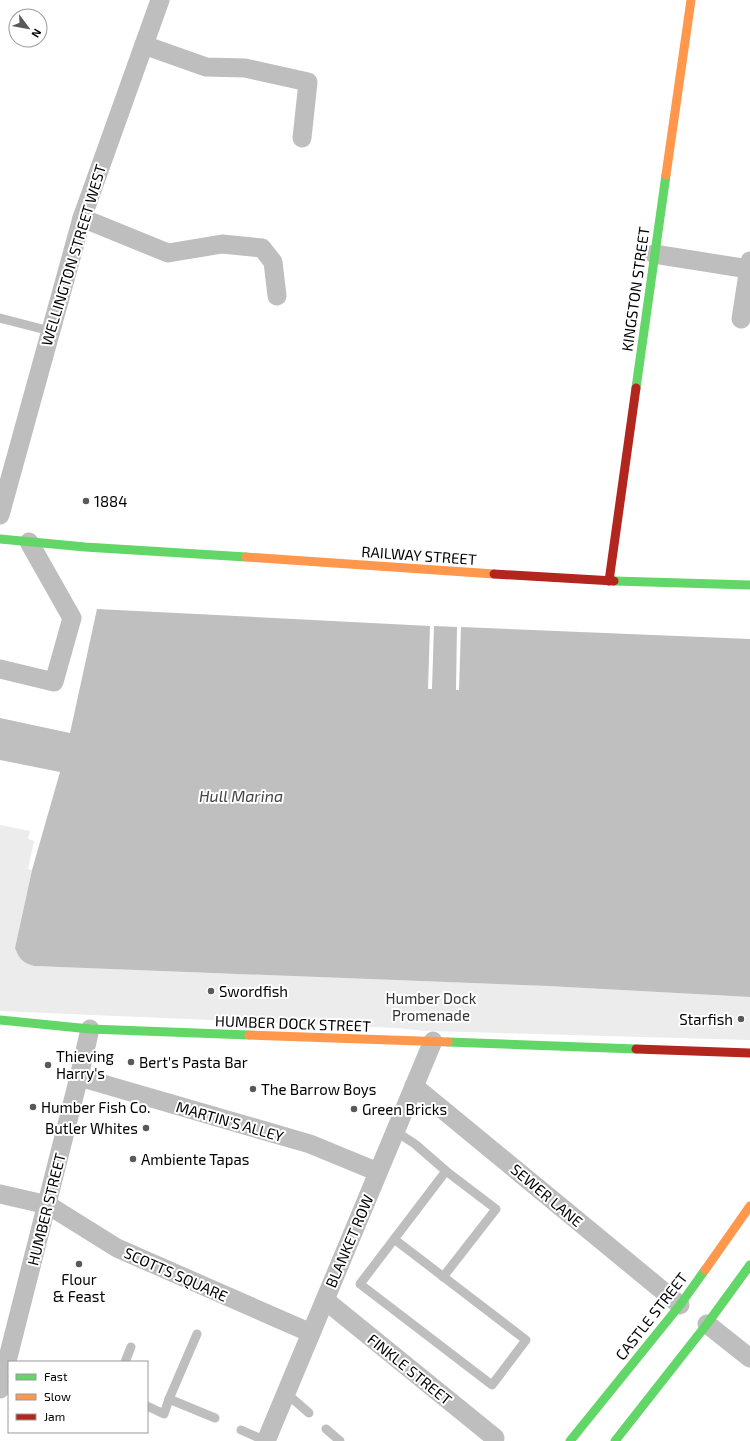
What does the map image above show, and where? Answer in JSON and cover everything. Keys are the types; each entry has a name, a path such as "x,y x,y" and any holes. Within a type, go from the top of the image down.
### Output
{"main road":[{"name":"KINGSTON STREET","path":"609,581 691,0"},
{"path":"0,539 29,542"},
{"name":"RAILWAY STREET","path":"29,542 609,581 750,585"},
{"name":"HUMBER DOCK STREET","path":"0,1020 83,1028 750,1053"},
{"name":"CASTLE STREET","path":"570,1441 680,1305 750,1206"},
{"path":"615,1441 707,1324 750,1265"}],"street":[{"name":"WELLINGTON STREET WEST","path":"0,515 82,218 160,0"},
{"path":"144,45 206,67 245,68 308,82 302,138"},
{"path":"82,218 168,253 222,244 262,248 273,262 277,296"},
{"path":"654,254 749,265 741,319"},
{"path":"0,670 54,682 72,618 29,542"},
{"name":"HUMBER STREET","path":"0,1389 80,1077 83,1028"},
{"name":"BLANKET ROW","path":"266,1441 433,1041"},
{"name":"MARTIN'S ALLEY","path":"80,1077 310,1144 378,1172"},
{"name":"SEWER LANE","path":"414,1086 680,1305"},
{"path":"0,1194 48,1204"},
{"name":"SCOTTS SQUARE","path":"48,1204 117,1248 311,1333"},
{"name":"FINKLE STREET","path":"325,1300 495,1438"},
{"path":"707,1324 750,1358"}],"lane":[{"path":"0,318 50,331"},
{"path":"395,1131 415,1144 446,1171 496,1209 443,1277"},
{"path":"394,1239 526,1340 492,1385 360,1284 394,1239 446,1171"},
{"path":"148,1406 164,1414 197,1334"},
{"path":"125,1361 130,1347"},
{"path":"286,1393 309,1414"},
{"path":"169,1399 215,1418"},
{"path":"326,1429 340,1441"},
{"path":"241,1430 266,1441"}],"green space":[{"name":"Humber Dock Promenade","path":"0,825 30,831 28,839 34,841 28,869 32,870 15,948 22,960 34,966 548,986 750,997 750,1040 427,1031 397,1028 0,1011"}],"water":[{"name":"Hull Marina","path":"97,609 430,626 428,689 432,689 434,626 457,627 456,690 459,690 461,627 750,639 750,997 548,986 34,966 24,962 18,955 15,948 32,870 60,772 0,760 0,718 70,733"}],"traffic: fast":[{"path":"636,388 666,175"},
{"path":"0,539 85,547 246,557"},
{"path":"614,581 750,585"},
{"path":"0,1020 90,1029 249,1035"},
{"path":"448,1042 636,1049"},
{"path":"615,1441 707,1324 750,1265"},
{"path":"570,1441 680,1305 705,1270"}],"traffic: slow":[{"path":"666,175 691,0"},
{"path":"246,557 494,574"},
{"path":"249,1035 448,1042"},
{"path":"705,1270 750,1206"}],"traffic: jam":[{"path":"609,581 636,388"},
{"path":"494,574 614,581"},
{"path":"636,1049 750,1053"}],"place":[{"name":"1884","path":"86,501"},
{"name":"Swordfish","path":"211,991"},
{"name":"Starfish","path":"741,1019"},
{"name":"Bert's Pasta Bar","path":"131,1062"},
{"name":"Thieving Harry's","path":"48,1065"},
{"name":"The Barrow Boys","path":"253,1089"},
{"name":"Humber Fish Co.","path":"33,1107"},
{"name":"Green Bricks","path":"354,1109"},
{"name":"Butler Whites","path":"146,1128"},
{"name":"Ambiente Tapas","path":"133,1159"},
{"name":"Flour & Feast","path":"79,1264"}]}
